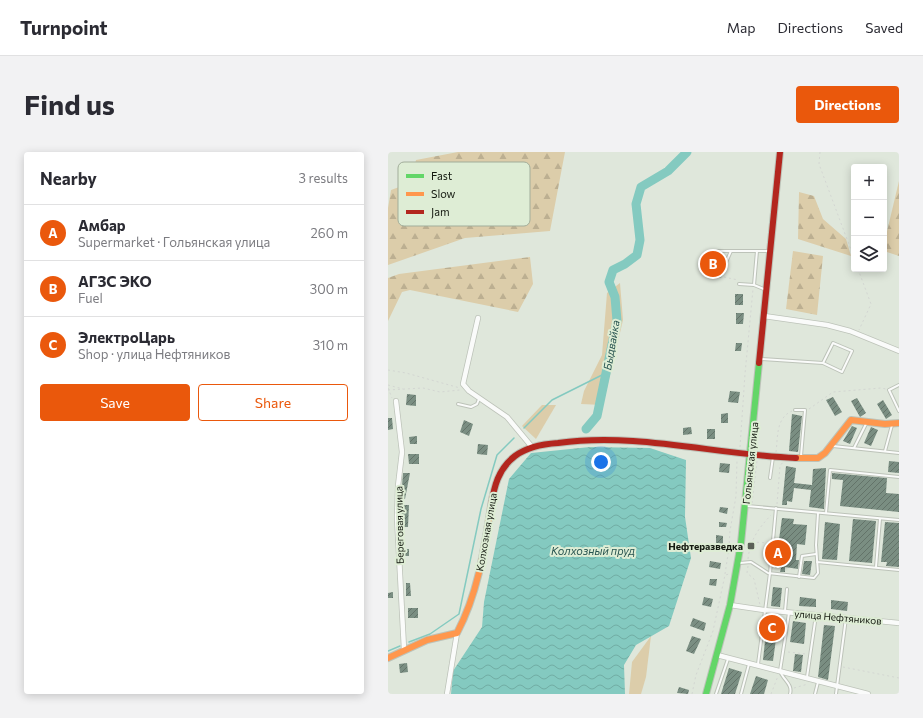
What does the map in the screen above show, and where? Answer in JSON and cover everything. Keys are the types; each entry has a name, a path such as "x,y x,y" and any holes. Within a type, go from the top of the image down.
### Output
{"street":[{"name":"Гольянская улица","path":"706,694 730,605 748,506 754,455 760,359 780,152"},
{"path":"764,316 827,325 856,334 899,351"},
{"path":"478,318 463,381 465,388 507,417 532,447"},
{"name":"Береговая улица","path":"396,401 402,452 398,486 397,518 404,649"},
{"name":"Колхозная улица","path":"457,633 466,618 478,579 496,481 503,466 518,454 532,447 566,441 606,438 666,443 754,455 818,458 832,446 848,422 853,420 867,422"},
{"path":"867,422 896,424"},
{"name":"улица Нефтяников","path":"730,605 763,610 899,623"},
{"path":"388,658 404,649 426,640 457,633 447,694"},
{"path":"717,655 868,694"}],"lane":[{"path":"732,251 720,276 711,275 718,251 732,251 757,251 771,251"},
{"path":"754,285 757,251"},
{"path":"739,284 754,285 767,291"},
{"path":"760,359 823,363 842,372 852,351 833,343 823,363"},
{"path":"899,385 889,390 899,411"},
{"path":"458,404 471,407 477,404 479,399"},
{"path":"794,410 805,410 800,458"},
{"path":"854,448 867,422"},
{"path":"884,452 896,424"},
{"path":"832,446 899,453"},
{"path":"770,478 775,456"},
{"path":"826,513 830,470 899,477"},
{"path":"748,506 899,520"},
{"path":"758,665 763,610 770,573 776,508"},
{"path":"738,563 748,561 770,573 810,578 816,577 818,513"},
{"path":"876,568 880,518"},
{"path":"799,577 802,556 816,554"},
{"path":"816,562 899,570"},
{"path":"787,589 787,612 780,671 782,677 789,683 792,689 790,694"},
{"path":"807,678 816,615"},
{"path":"836,694 841,666 846,618"},
{"path":"716,694 728,658"},
{"path":"741,694 750,663"},
{"path":"815,694 817,681"}],"path":[{"path":"820,152 819,164 851,250"},
{"path":"856,334 871,304 859,272"},
{"path":"720,276 740,281 739,284"},
{"path":"692,694 696,675 713,631 725,575 736,496 737,460 740,453 745,374 754,285"},
{"path":"388,370 406,373 462,389 457,391 440,392 423,388 388,390"},
{"path":"396,401 391,397 388,386 404,390"},
{"path":"805,410 833,392 881,388 889,390"},
{"path":"775,456 780,421 785,414 794,410"},
{"path":"748,506 755,489 754,455"},
{"path":"763,610 754,579 747,574 749,548 762,525 776,508 780,466 788,457"},
{"path":"752,542 773,544"},
{"path":"729,547 746,550 746,548 749,548"},
{"path":"725,575 736,575"},
{"path":"783,651 810,654"},
{"path":"841,666 899,678"},
{"path":"771,694 780,671"},
{"path":"792,689 817,681"}],"green space":[{"path":"458,152 565,152 550,231 465,238 388,265 388,208 391,190 398,187 398,226 530,226 530,162 415,162 416,160"},
{"path":"899,181 899,256 887,252 887,231"},
{"path":"799,192 814,196 823,219 846,239 851,256 798,239"},
{"path":"793,251 823,256 817,315 786,309"},
{"path":"530,257 533,284 518,312 410,290 402,292 388,321 388,278 399,274"},
{"path":"620,283 623,320 603,405 581,404 584,391 602,355 607,293"},
{"path":"542,405 556,405 536,439 522,426"},
{"path":"651,636 646,677 641,694 629,694 632,662"}],"water":[{"name":"Колхозный пруд","path":"590,447 650,448 686,460 685,517 691,558 669,626 636,645 624,665 625,694 451,694 453,671 482,627 484,602 509,479 531,453"}],"building":[{"path":"735,294 743,294 743,305 735,305"},
{"path":"736,313 744,313 743,324 736,324"},
{"path":"736,343 742,343 741,351 735,351"},
{"path":"730,391 740,392 738,403 728,402"},
{"path":"407,394 416,395 416,406 406,405"},
{"path":"833,397 842,412 835,416 826,400"},
{"path":"857,398 866,413 860,417 851,401"},
{"path":"883,400 892,415 886,419 877,404"},
{"path":"728,413 728,423 721,423 721,414"},
{"path":"792,414 802,416 798,452 789,451"},
{"path":"388,418 392,418 393,429 388,430"},
{"path":"464,420 473,424 469,436 460,432"},
{"path":"852,426 857,428 850,444 843,441"},
{"path":"691,427 692,434 683,435 683,428"},
{"path":"871,427 878,430 871,446 864,443"},
{"path":"707,429 715,429 715,439 707,439"},
{"path":"417,436 417,444 410,444 409,437"},
{"path":"478,444 488,445 487,455 477,454"},
{"path":"408,454 419,454 419,464 409,464"},
{"path":"889,461 899,462 899,473 888,472"},
{"path":"720,463 730,464 729,473 719,472"},
{"path":"786,466 796,468 794,483 812,485 813,469 826,468 824,509 809,507 811,490 794,488 792,502 787,501 787,505 782,505"},
{"path":"403,473 410,473 405,499 401,499"},
{"path":"832,473 887,478 886,493 899,494 899,512 840,506 843,480 832,479"},
{"path":"401,505 409,505 408,527 402,527"},
{"path":"720,507 728,508 727,514 719,512"},
{"path":"782,518 794,519 793,524 807,525 805,545 797,544 796,560 799,560 798,569 785,567 785,572 780,572 781,568 775,568"},
{"path":"853,519 876,521 872,563 849,561"},
{"path":"719,522 727,523 726,527 719,527"},
{"path":"825,522 840,524 837,560 822,559"},
{"path":"885,522 899,523 899,567 886,566 887,562 881,562"},
{"path":"716,535 723,536 723,547 716,547"},
{"path":"403,549 409,549 409,556 403,556"},
{"path":"710,561 721,563 720,569 709,567"},
{"path":"804,561 812,561 810,575 802,574"},
{"path":"710,579 717,579 716,586 709,585"},
{"path":"406,583 410,583 411,596 406,596"},
{"path":"773,587 782,588 780,607 771,606"},
{"path":"393,592 393,598 388,598 388,593"},
{"path":"704,597 713,599 711,607 702,605"},
{"path":"800,597 816,599 816,607 799,606"},
{"path":"831,600 848,602 847,611 831,609"},
{"path":"408,608 418,608 418,618 408,618"},
{"path":"693,618 706,623 704,631 690,626"},
{"path":"793,621 806,623 804,644 790,642"},
{"path":"767,622 778,624 773,661 763,660"},
{"path":"824,625 835,626 828,680 818,677"},
{"path":"692,636 701,639 694,654 686,651"},
{"path":"795,654 803,655 801,672 793,671"},
{"path":"407,663 408,672 400,673 399,664"},
{"path":"729,668 742,672 735,694 721,694"},
{"path":"756,676 768,680 764,694 750,694"},
{"path":"679,687 689,690 688,694 677,693"}],"waterway":[{"name":"Быдвайка","path":"586,429 597,416 617,321 615,297 609,282 613,270 625,264 637,255 640,240 636,204 641,187 668,171 687,152"},
{"path":"524,428 552,400 606,373"},
{"path":"409,642 430,634 459,614 481,509 497,455 514,438"},
{"path":"388,651 400,646"}],"traffic: fast":[{"path":"706,694 730,605 741,543 759,363"}],"traffic: slow":[{"path":"796,458 818,458 825,453 851,420 885,424 899,423"},
{"path":"388,658 427,640 457,633 475,587 483,555 491,506"}],"traffic: jam":[{"path":"759,363 780,152"},
{"path":"491,506 498,479 509,461 525,450 535,446 547,444 588,440 618,440 796,458"}],"place":[{"name":"АГЗС ЭКО","path":"713,264"},
{"name":"Нефтеразведка","path":"751,546"},
{"name":"Амбар","path":"778,553"},
{"name":"ЭлектроЦарь","path":"772,628"}]}
